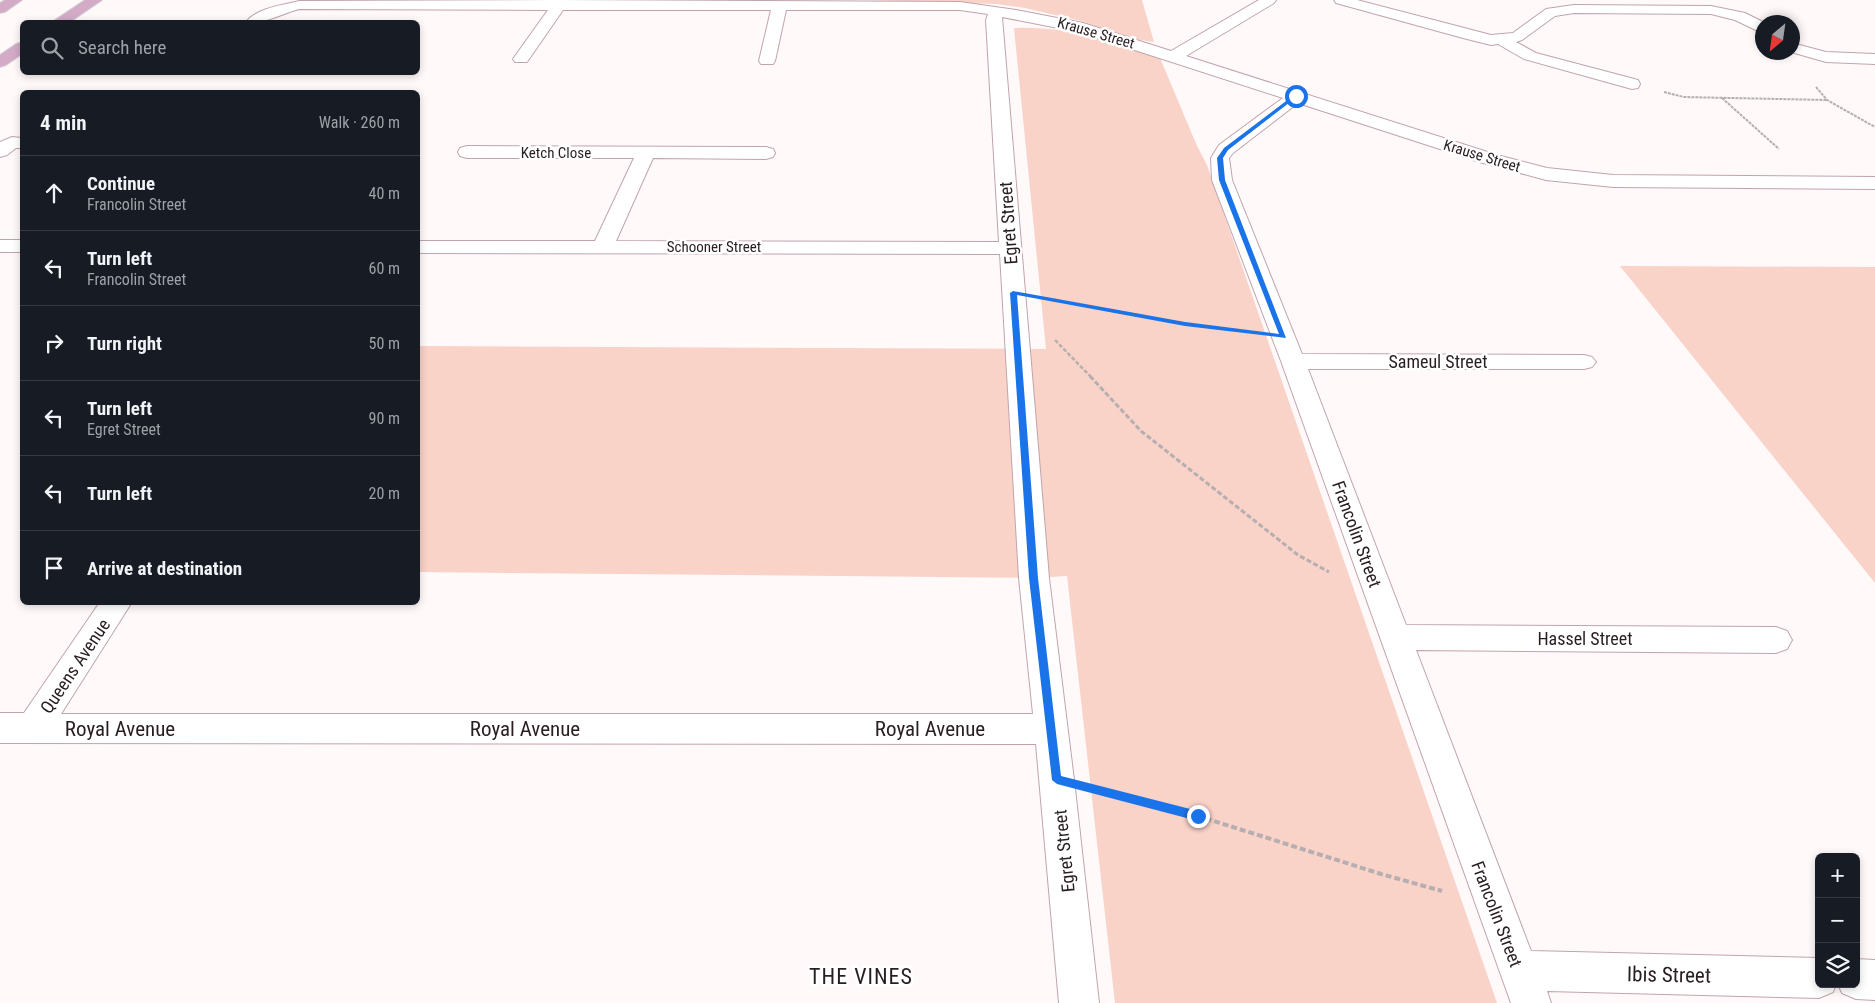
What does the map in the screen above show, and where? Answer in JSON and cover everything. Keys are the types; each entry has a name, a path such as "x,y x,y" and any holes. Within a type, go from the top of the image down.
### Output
{"main road":[{"path":"0,9 15,0"},
{"path":"63,20 94,0"},
{"path":"0,62 20,48"}],"street":[{"path":"1173,57 1269,0"},
{"path":"1341,0 1473,37 1502,40 1517,37 1550,12 1569,9 1711,10 1740,16 1755,24"},
{"path":"521,59 560,3"},
{"name":"Krause Street","path":"258,20 273,12 299,5 560,3 960,6 1083,28 1490,159 1546,174 1614,181 1875,183"},
{"path":"767,61 778,6"},
{"name":"Egret Street","path":"996,11 994,20 1034,578 1057,780 1078,1003"},
{"path":"1502,40 1530,56 1632,84"},
{"path":"1800,50 1826,57 1875,59"},
{"name":"Francolin Street","path":"1296,96 1226,149 1220,158 1222,180 1288,349 1525,987"},
{"path":"0,151 12,142 20,143"},
{"name":"Ketch Close","path":"467,152 766,153"},
{"path":"603,247 646,153"},
{"path":"0,246 20,246"},
{"name":"Schooner Street","path":"420,247 1010,248"},
{"name":"Sameul Street","path":"1288,349 1584,362"},
{"name":"Queens Avenue","path":"32,728 115,605"},
{"name":"Hassel Street","path":"1395,637 1776,640"},
{"name":"Royal Avenue","path":"0,728 1051,729"},
{"name":"Ibis Street","path":"1525,987 1815,978"},
{"path":"1860,979 1875,980"}],"path":[{"path":"1826,57 1812,66 1807,77 1827,100 1875,127"},
{"path":"1632,84 1684,97 1827,100"},
{"path":"1722,98 1817,182"},
{"path":"1013,293 1185,324 1288,349"},
{"path":"1016,324 1059,342 1141,431 1298,555 1382,602"},
{"path":"1057,780 1198,816 1381,874 1494,906"}],"shaded area":[{"path":"866,0 1142,0 1154,42 1135,39 1081,21 1025,8 996,4"},
{"path":"1014,28 1053,29 1071,32 1160,58 1197,146 1207,165 1497,1003 1115,1003 1067,576 1034,578 420,572 420,346 1046,349"},
{"path":"1620,266 1875,267 1875,583"}],"district":[{"name":"THE VINES","path":"861,976"}],"route":[{"path":"1198,816 1057,780 1034,578 1013,293 1185,324 1283,336 1222,180 1220,158 1226,149 1296,96"}]}
